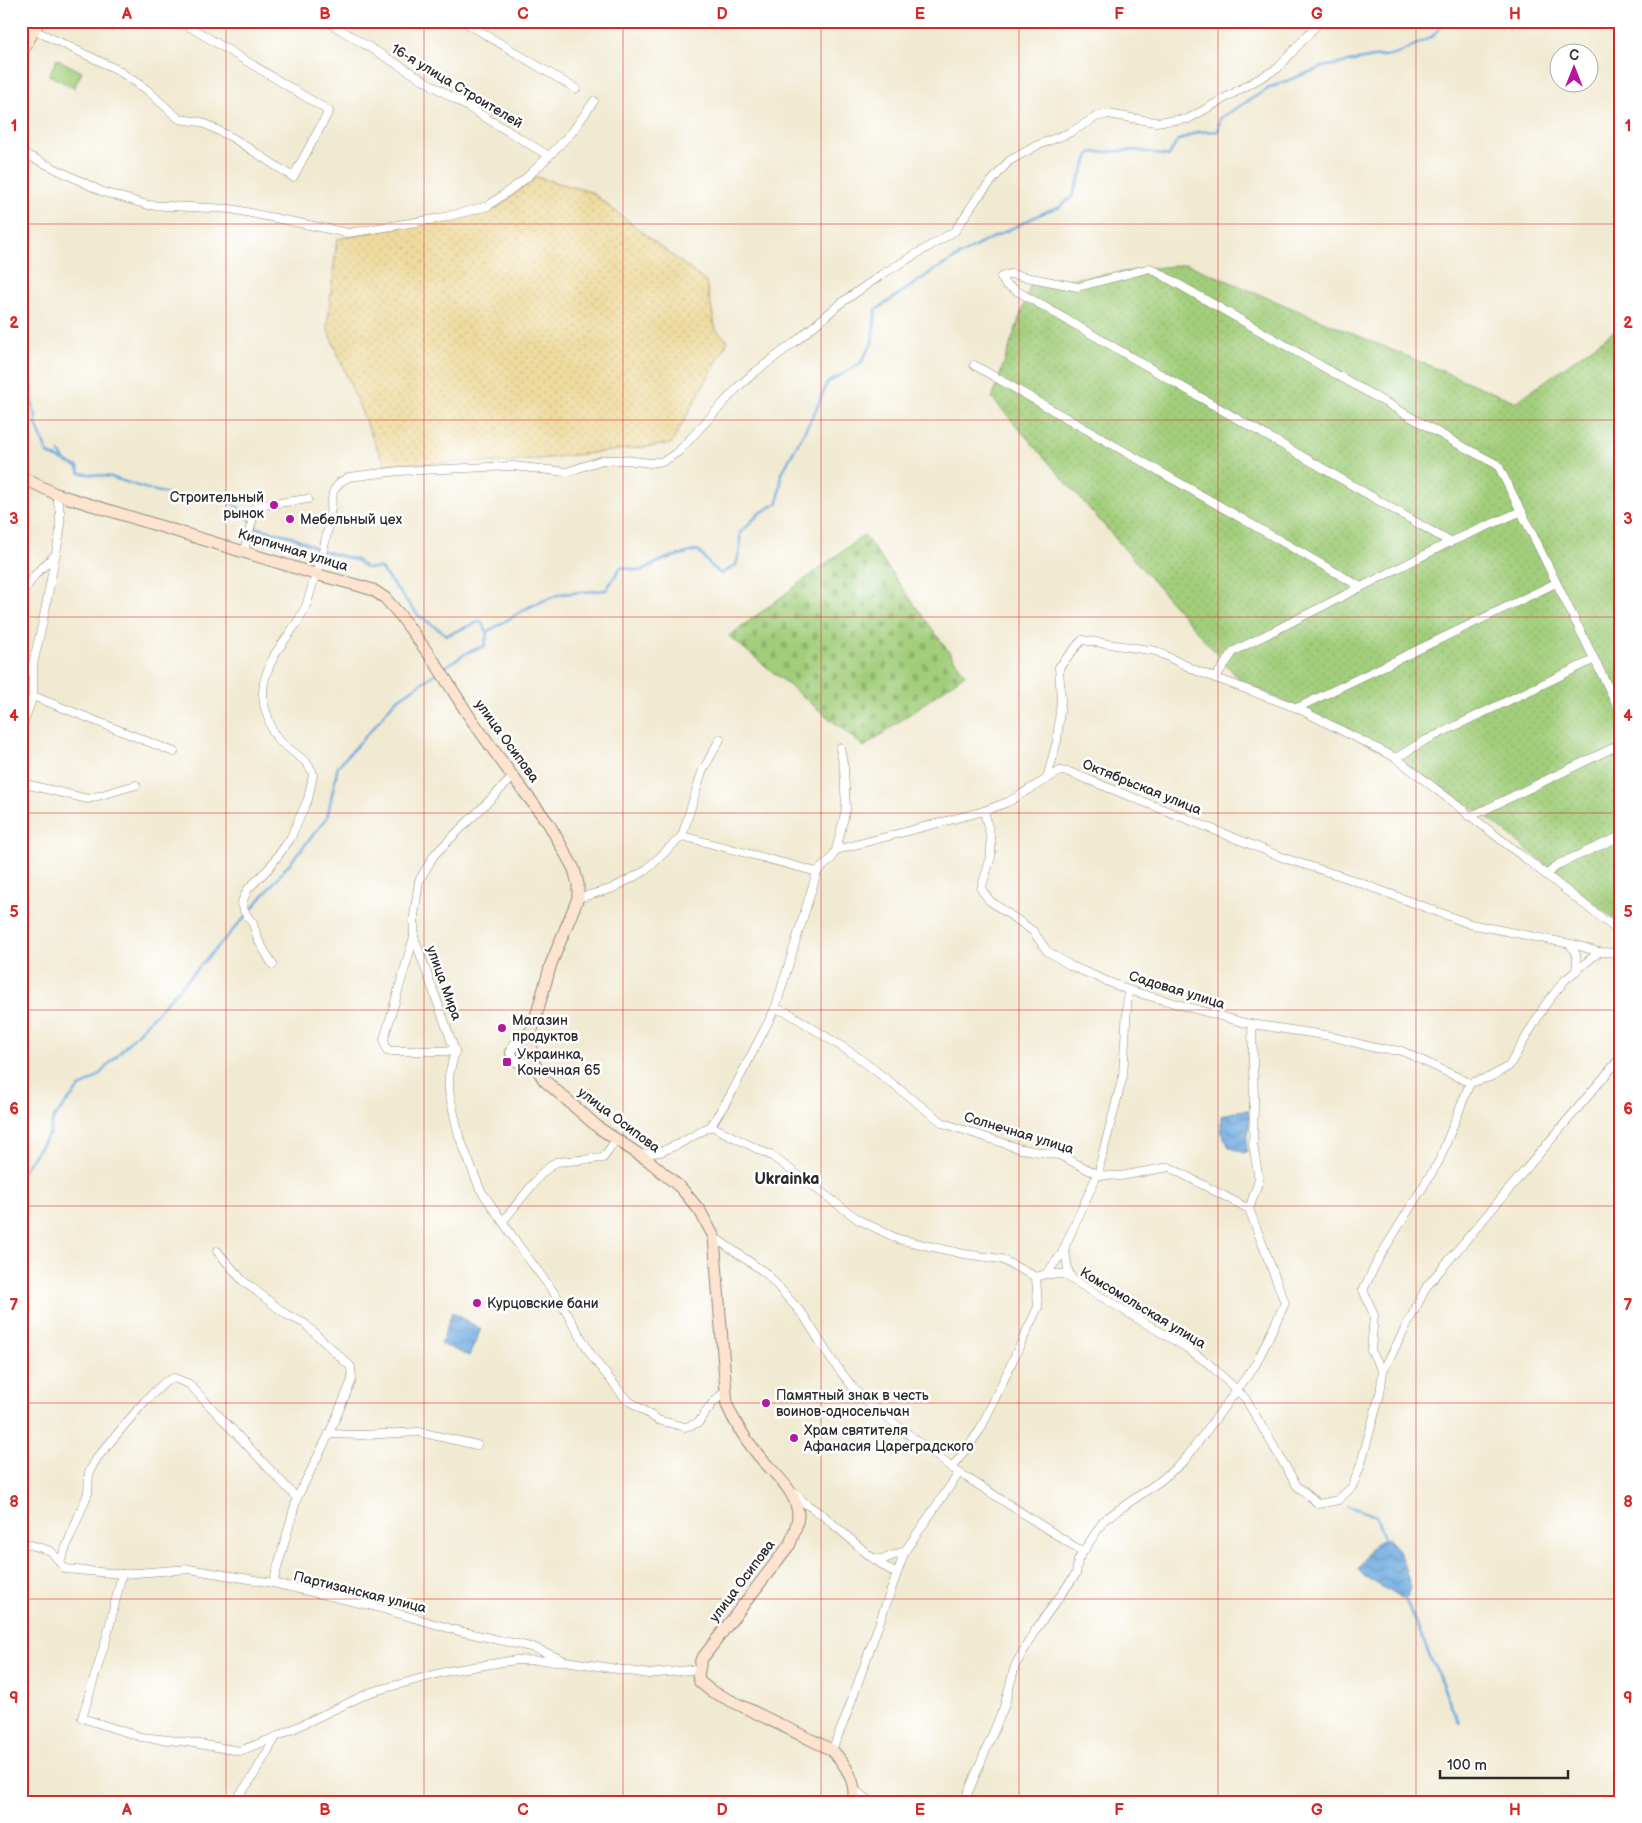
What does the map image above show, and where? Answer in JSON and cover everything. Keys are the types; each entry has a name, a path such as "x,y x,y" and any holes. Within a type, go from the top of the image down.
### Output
{"main road":[{"path":"21,54 36,26"},
{"name":"Кирпичная улица","path":"21,477 56,494 315,574 367,588 385,598"},
{"name":"улица Осипова","path":"385,598 397,610 436,664 469,716 549,824 574,869 578,884 578,898 551,964 532,1030 531,1050 533,1062 544,1080 599,1128 639,1155 681,1188 700,1211 714,1237 727,1405 734,1420 756,1452 793,1497 798,1517 790,1544 701,1660 698,1670"},
{"path":"698,1670 700,1682 710,1691 832,1750 842,1762 854,1796"}],"street":[{"path":"36,26 116,69 146,89 179,119 201,122 233,138 292,177 329,111 180,21"},
{"name":"16-я улица Строителей","path":"326,21 549,156"},
{"path":"463,21 576,89"},
{"path":"273,966 258,940 253,924 244,911 242,902 248,889 269,868 290,840 308,799 313,775 306,762 278,740 267,717 263,693 270,663 298,621 311,592 328,529 333,492 336,486 344,479 399,471 513,466 567,472 602,460 650,463 664,461 678,452 733,392 755,372 795,342 841,303 881,275 955,231 977,198 1009,161 1029,149 1071,132 1096,117 1108,114 1154,122 1188,119 1278,68 1320,21"},
{"path":"21,152 103,192 148,205 231,209 348,233 441,218 488,206 525,179 549,156 572,132 594,101"},
{"path":"1450,542 1005,284 1001,277 1010,274 1078,287 1150,268 1498,465 1593,660 1621,713"},
{"path":"974,365 1361,587"},
{"path":"21,730 33,696 33,664 60,532 60,512 56,494"},
{"path":"244,552 256,506 308,499"},
{"path":"1215,678 1234,651 1450,542 1522,511"},
{"path":"21,595 34,575 54,556"},
{"path":"1297,708 1556,583"},
{"path":"1047,778 1057,741 1060,700 1059,666 1082,640 1156,651 1215,678 1297,708 1396,758 1468,816 1621,933"},
{"path":"1396,758 1424,741 1593,660"},
{"path":"21,678 33,664"},
{"path":"33,696 174,752"},
{"path":"578,898 612,889 645,871 682,836 702,772 720,738"},
{"path":"1468,816 1478,813 1621,744"},
{"path":"639,1155 660,1152 679,1144 711,1126 731,1094 775,1009 817,872 831,859 836,850 846,809 844,768 840,748"},
{"name":"Октябрьская улица","path":"836,850 984,811 1008,802 1060,771 1069,772 1287,859 1350,879 1470,924 1570,944 1599,952 1621,953"},
{"name":"улица Мира","path":"455,1052 414,937 414,916 419,881 434,855 513,777"},
{"path":"21,783 88,799 136,784"},
{"name":"Садовая улица","path":"984,811 991,839 991,857 982,889 990,901 1033,931 1047,951 1071,966 1128,990 1252,1024 1330,1036 1375,1048 1402,1051 1470,1083"},
{"path":"682,836 817,872"},
{"path":"1546,875 1559,864 1621,836"},
{"path":"414,937 384,1039 387,1051 455,1052 449,1075 449,1092 459,1136 480,1189 558,1298 593,1358 626,1398 658,1420 685,1427 698,1423 711,1405 725,1392"},
{"path":"1570,944 1576,953 1578,961 1576,971"},
{"path":"1383,1371 1371,1351 1374,1315 1363,1290 1379,1258 1439,1161 1470,1083 1490,1077 1509,1066 1545,1004 1564,980 1599,952"},
{"path":"1046,1274 1061,1255 1097,1175 1100,1175 1100,1164 1123,1076 1128,990"},
{"name":"Солнечная улица","path":"775,1009 787,1012 855,1055 943,1122 1021,1149 1059,1155 1100,1175 1121,1176 1169,1167 1248,1209"},
{"path":"964,1802 1004,1707 1016,1666 1034,1632 1076,1574 1078,1560 1083,1552 1104,1520 1160,1481 1184,1461 1256,1364 1285,1303 1248,1209 1259,1180 1253,1144 1252,1024"},
{"path":"532,1030 514,1045 511,1053 512,1057 518,1062 524,1064 533,1062"},
{"path":"1383,1371 1427,1286 1621,1057"},
{"path":"711,1126 772,1156 859,1220 898,1239 964,1254 1001,1259 1036,1277 1038,1307 980,1430 905,1551 845,1719 832,1750"},
{"path":"503,1221 542,1173 556,1162 602,1158 616,1140"},
{"path":"714,1237 767,1274 804,1316 831,1359 854,1388 871,1405 956,1471 1083,1552"},
{"path":"1066,1245 1065,1256 1068,1270 1073,1280"},
{"path":"217,1251 242,1280 287,1316 304,1323 351,1367 352,1380 329,1434 297,1498 273,1583"},
{"name":"Комсомольская улица","path":"1036,1277 1046,1274 1063,1274 1187,1348 1209,1364 1245,1398 1297,1486 1319,1504 1338,1500 1352,1487 1360,1467 1380,1394 1383,1371"},
{"path":"60,1562 88,1493 89,1472 97,1458 144,1402 165,1382 174,1378 189,1384 297,1498"},
{"path":"329,1434 361,1435 419,1432 477,1445"},
{"path":"784,1484 806,1504 824,1516 872,1557 896,1574"},
{"name":"Партизанская улица","path":"21,1542 51,1551 65,1569 122,1574 189,1569 273,1583 369,1605 460,1631 535,1648 565,1661 648,1674 698,1670"},
{"path":"872,1557 884,1559 905,1551"},
{"path":"122,1574 107,1636 82,1718 141,1737 240,1751 276,1737 371,1692 448,1671 516,1660 565,1661"},
{"path":"234,1802 252,1778 276,1737"},
{"path":"854,1796 872,1802"}],"sand":[{"path":"536,177 591,192 706,282 716,330 728,341 671,444 513,462 385,464 327,328 337,239 497,208"}],"green space":[{"path":"57,59 82,72 74,88 49,75"},
{"path":"1187,264 1516,402 1621,326 1621,925 1488,818 1396,758 1239,679 992,398 1031,284"},
{"path":"864,535 965,674 864,747 729,636"}],"water":[{"path":"1248,1110 1250,1120 1247,1151 1244,1153 1229,1147 1221,1132 1221,1116"},
{"path":"452,1312 481,1329 469,1356 441,1344"},
{"path":"1387,1538 1398,1550 1403,1562 1411,1588 1408,1596 1400,1598 1364,1576 1358,1570 1372,1547"}],"waterway":[{"path":"445,667 468,652 485,646 487,632 529,607 560,594 606,590 621,567 640,571 665,559 698,550 711,566 721,574 736,565 740,549 740,533 760,513 778,503 782,473 816,410 827,383 861,363 872,343 876,310 933,271 980,244 1047,211 1058,208 1072,197 1090,153 1134,150 1169,156 1177,141 1198,132 1218,131 1220,118 1271,87 1323,67 1373,57 1395,55 1433,36 1445,21"},
{"path":"21,359 29,374 36,424 48,454 78,467 80,473 111,477 147,489 182,497 203,493 225,500 237,506 257,528 291,536 323,551 356,560 366,568 380,568 418,615 447,635 481,621 487,632"},
{"path":"59,452 65,461"},
{"path":"21,1173 50,1133 53,1119 79,1088 97,1077 247,915 327,818 338,766 395,701 436,673"},
{"path":"1348,1506 1376,1516 1385,1541"},
{"path":"1404,1596 1459,1723"}],"place":[{"name":"Строительный рынок","path":"274,505"},
{"name":"Мебельный цех","path":"290,519"},
{"name":"Магазин продуктов","path":"502,1028"},
{"name":"Украинка, Конечная 65","path":"507,1062"},
{"name":"Курцовские бани","path":"477,1303"},
{"name":"Памятный знак в честь воинов-односельчан","path":"766,1403"},
{"name":"Храм святителя Афанасия Цареградского","path":"794,1438"}],"district":[{"name":"Ukrainka","path":"787,1179"}]}
